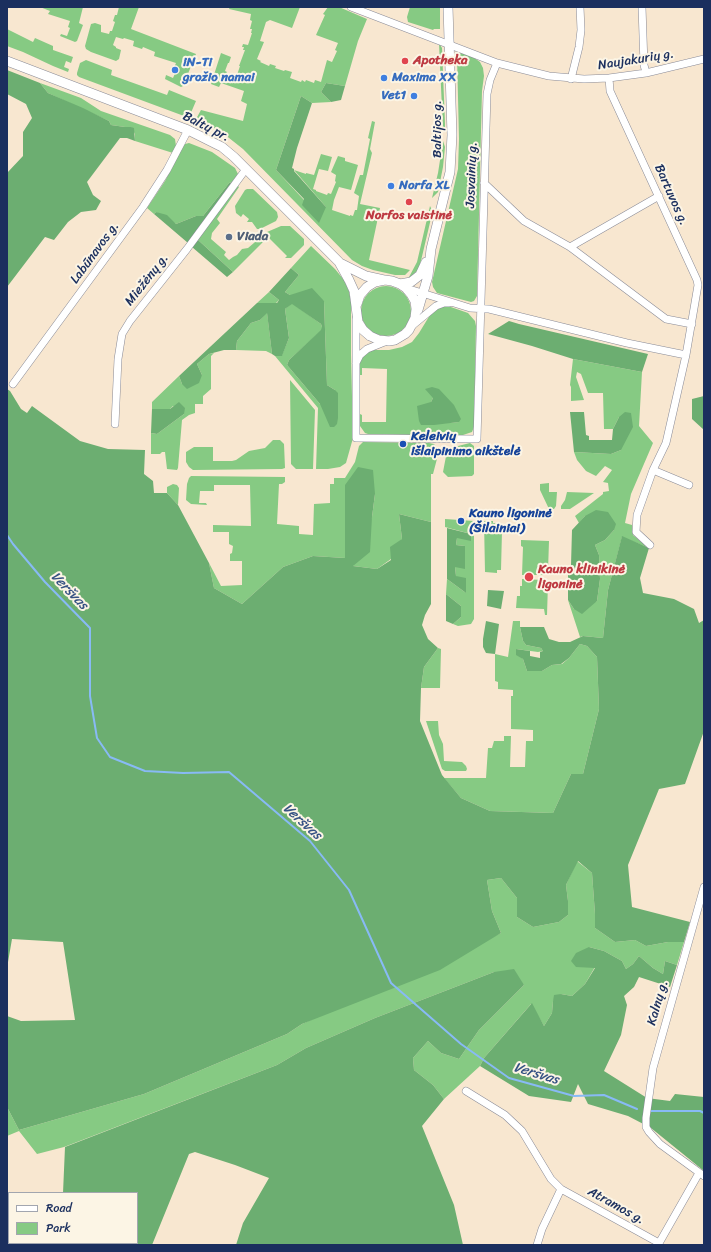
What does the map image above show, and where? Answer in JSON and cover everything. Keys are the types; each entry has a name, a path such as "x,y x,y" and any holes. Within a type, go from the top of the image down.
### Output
{"street":[{"path":"351,7 497,63 549,76 571,79 580,41 580,7"},
{"name":"Baltijos g.","path":"414,321 428,276 431,249 450,172 452,135 448,7"},
{"path":"642,7 644,65 646,73"},
{"name":"Naujakurių g.","path":"571,79 609,78 646,73 704,59"},
{"name":"Baltų pr.","path":"7,61 188,130 222,147 339,262 354,291 358,322 363,330 370,336 379,340 389,341"},
{"name":"Josvainių g.","path":"356,363 356,438 477,439 486,94 497,63"},
{"name":"Bartuvos g.","path":"609,78 610,92 698,285 686,355 666,443 653,470 637,516 636,532 650,545"},
{"name":"Labūnavos g.","path":"13,384 158,185 188,130"},
{"name":"Miežėnų g.","path":"115,424 118,359 122,334 130,321 187,249 246,169"},
{"path":"484,183 524,221 570,247 666,320 692,324"},
{"path":"570,247 658,196"},
{"name":"Baltijos g.","path":"403,286 420,275 431,249"},
{"path":"339,262 366,276 392,281 423,294 470,308 489,308 627,343 686,355"},
{"path":"356,363 356,308 360,295 367,287 375,282 385,280"},
{"path":"403,286 411,294 415,301 416,309 414,321"},
{"path":"356,363 360,355 367,349 395,340 405,334 414,321 436,306 444,303 453,303"},
{"path":"653,470 688,485"},
{"name":"Kalnų g.","path":"701,1175 660,1144 646,1127 646,1118 653,1068 704,887"},
{"path":"466,1092 505,1115 522,1131 552,1178 561,1188 542,1229 537,1245"},
{"path":"658,1244 701,1175"},
{"name":"Atramos g.","path":"561,1188 658,1244"}],"green space":[{"path":"40,7 83,7 79,23 83,25 77,41 75,42 60,36 61,34 67,36 70,28 68,27 70,21 48,14 50,11"},
{"path":"119,7 139,7 131,29 196,54 183,86 181,87 165,79 166,75 173,78 177,69 174,68 176,63 154,56 155,52 143,47 142,49 133,46 134,41 116,37 113,45 121,50 119,59 116,61 86,49 85,46 91,24 95,23 101,25 101,32 109,34 110,31 112,31 115,22 113,21 115,15 117,15"},
{"path":"230,7 300,7 292,28 270,20 266,22 260,41 264,42 257,59 269,66 270,64 276,66 275,68 292,72 290,78 301,82 302,80 305,82 306,80 314,83 315,80 321,82 327,60 332,62 337,51 335,50 338,43 316,35 325,15 323,14 328,7 339,7 367,19 358,41 345,86 326,83 321,92 331,102 312,103 301,96 276,170 304,200 326,207 294,170 314,175 321,154 332,157 328,171 319,169 313,189 327,195 328,193 331,194 336,182 336,175 331,172 338,156 345,158 345,161 358,165 351,190 339,187 332,210 353,216 355,210 357,210 359,196 354,193 360,175 363,175 370,139 368,138 372,121 375,122 370,149 372,153 360,204 380,208 369,260 410,270 405,275 395,275 373,270 352,260 243,149 224,134 196,119 201,110 243,121 247,104 241,101 244,91 221,83 219,87 211,84 221,53 231,57 225,71 227,72 226,75 234,78 237,75 245,50 243,50 244,47 242,47 243,44 248,45 252,33 252,29 250,29 252,21 250,20 251,14 229,9"},
{"path":"410,7 440,7 440,29 433,30 408,22 407,17"},
{"path":"7,29 33,42 35,38 53,46 53,50 73,57 71,63 66,61 64,67 69,69 68,72 7,46"},
{"path":"439,43 442,48 445,124 443,131"},
{"path":"461,53 473,57 480,62 483,68 484,76 482,91 477,296 474,301 471,302 437,293 432,282 458,169 459,139 457,56"},
{"path":"86,60 112,70 111,75 167,95 169,90 196,101 190,115 184,116 79,77 77,73 80,63"},
{"path":"7,70 40,83 48,93 109,121 111,125 134,128 135,141 127,138 120,138 87,182 93,195 101,201 96,210 81,212 68,222 54,240 45,237 7,287 7,173 23,156 23,132 32,118 26,104 7,94"},
{"path":"40,83 81,98 101,111 170,135 175,139 176,146 173,153 135,141 135,134 131,127 111,125 109,121 48,93"},
{"path":"326,83 345,86 341,100 331,102 321,92"},
{"path":"301,96 312,103 292,168 326,207 319,223 302,205 304,199 276,170"},
{"path":"443,141 445,147 443,167 438,192 432,198 438,173"},
{"path":"189,143 212,152 235,168 238,174 203,216 196,216 176,224 156,212 154,214 147,208 165,181 182,148 185,144"},
{"path":"232,182 188,243 154,214 156,212 167,215 176,224 196,216 203,216 229,183"},
{"path":"238,186 239,187 217,219 220,223 212,233 211,239 226,252 224,255 229,260 237,255 242,249 248,248 267,232 281,226 290,226 304,239 304,245 291,258 285,258 287,256 268,237 233,272 197,239"},
{"path":"247,189 253,189 277,212 278,217 276,221 257,229 252,222 247,222 249,219 243,214 241,217 236,213 235,206"},
{"path":"430,206 432,214 420,265 417,271 408,279 417,262"},
{"path":"197,239 233,272 227,277 192,247"},
{"path":"311,246 335,269 344,280 349,291 351,302 353,438 346,463 340,467 328,469 316,469 318,408 275,356 282,355 289,338 285,309 292,303 321,324 322,330 289,360 287,365 320,404 335,390 327,385 324,301 290,295 285,292 299,275 291,268"},
{"path":"291,268 299,275 285,292 290,295 312,288 324,301 327,385 338,393 338,418 337,424 334,427 330,427 320,404 287,365 289,360 321,330 322,327 321,324 292,304 285,309 289,338 282,356 275,356 272,354 267,313 260,320 251,323 237,341 236,350 224,350 209,354 197,364 202,375 199,383 187,389 182,384 179,376 257,303 277,303 279,300 269,292"},
{"path":"381,286 391,286 404,293 411,306 411,316 404,329 391,336 381,336 372,332 365,325 361,316 361,306 365,297 372,290"},
{"path":"269,292 279,300 276,303 257,303"},
{"path":"448,306 468,313 475,321 474,427 472,432 460,436 365,433 360,426 360,414 362,415 362,422 386,422 387,369 362,368 362,375 360,375 359,360 366,353 374,350 389,350 402,347 412,342 430,315 438,307","holes":["433,398 459,422 448,423 431,402"]},
{"path":"267,312 272,354 266,351 236,350 237,341 251,323 260,320"},
{"path":"509,321 648,354 642,372 573,359 488,334"},
{"path":"214,353 211,356 211,389 203,396 203,404 195,404 195,413 182,420 178,468 177,470 167,469 165,452 160,454 151,454 151,433 157,434 184,414 173,406 170,409 152,409 152,402 179,376 182,384 202,375 197,364 209,354"},
{"path":"573,359 642,372 639,426 653,443 631,494 625,523 632,525 633,535 649,548 622,537 608,590 603,638 580,637 568,600 574,609 597,601 600,579 599,555 595,545 605,540 614,530 585,516 579,523 575,516 603,494 603,492 609,491 608,483 603,482 612,470 605,466 596,476 586,471 577,460 574,452 611,454 621,450 619,417 613,429 604,429 603,393 588,393 581,374 577,372 576,377 584,400 571,401 570,385"},
{"path":"290,380 315,410 313,469 296,469 291,464"},
{"path":"432,387 439,389 454,405 461,419 459,422 421,425 417,406 431,402 433,398 425,389"},
{"path":"7,389 10,391 21,409 27,413 32,406 80,441 108,449 145,450 144,474 153,481 154,493 167,493 178,505 209,563 214,588 242,604 283,567 313,556 345,558 345,485 358,467 373,470 375,494 370,552 353,566 377,569 391,560 390,547 402,539 399,514 431,522 431,604 422,625 428,639 438,648 424,667 421,688 420,721 442,775 461,798 490,811 553,813 571,774 583,774 599,709 597,657 587,646 580,644 569,658 561,664 552,665 542,671 527,671 523,659 516,655 516,649 530,651 530,656 540,658 540,652 543,651 541,648 526,645 523,641 520,627 544,627 549,639 559,642 570,642 583,636 603,638 608,590 622,536 649,548 640,578 643,593 674,599 694,609 699,623 704,620 704,731 685,784 659,789 628,865 632,907 690,922 684,942 668,942 646,946 635,940 615,942 595,928 592,873 578,861 566,885 568,915 559,922 533,927 517,917 517,898 501,878 487,880 492,911 501,933 440,970 302,1024 287,1034 144,1094 19,1130 7,1107 7,1016 21,1021 75,1020 63,942 12,939 7,968"},
{"path":"704,396 704,430 692,419 692,399"},
{"path":"179,402 185,408 184,414 157,434 151,433 152,409 170,409"},
{"path":"570,412 584,412 586,435 589,436 589,440 612,440 613,429 619,417 625,412 631,413 633,427 621,450 611,454 574,452"},
{"path":"273,440 280,440 284,444 285,468 193,470 186,462 186,452 194,447 213,447 213,461 232,461 249,451 265,448"},
{"path":"363,442 434,444 437,448 438,455 433,474 431,474 431,522 399,514 402,539 391,559 377,569 353,566 372,517 375,494 345,485 345,558 313,556 283,567 242,604 214,588 209,563 221,586 242,585 242,561 230,561 230,554 232,553 233,546 229,544 229,532 213,532 213,525 251,526 250,485 214,485 214,491 200,491 199,503 206,503 207,505 191,504 186,500 187,484 191,476 285,477 285,482 279,484 277,524 299,526 299,534 313,535 314,504 330,503 330,484 334,484 334,478 345,478 355,462 359,446"},
{"path":"470,443 474,446 474,474 472,476 448,477 443,472 447,451 450,448"},
{"path":"549,483 549,492 557,492 556,506 554,509 549,509 540,490 540,484"},
{"path":"173,484 177,485 179,488 178,505 167,493 167,487"},
{"path":"567,492 594,493 570,509 561,509"},
{"path":"596,510 608,512 616,524 614,530 605,540 595,545 599,555 600,579 597,601 582,614 574,609 568,600 568,575 571,565 572,530 585,516"},
{"path":"445,519 474,521 474,619 471,624 458,626 453,624 461,617 461,606 446,594 447,579 466,593 456,576 455,567 465,546 456,545 457,538 471,534 445,527"},
{"path":"484,521 493,521 493,523 501,524 501,570 497,570 497,573 485,572"},
{"path":"447,528 471,534 471,541 457,538 456,545 465,546 465,569 455,567 456,576 466,578 466,593 447,579"},
{"path":"521,540 549,541 548,571 543,571 543,575 522,575 523,547 521,546"},
{"path":"522,579 543,580 543,583 548,583 547,615 545,615 544,609 516,608 517,596 520,596"},
{"path":"488,590 504,591 501,609 487,606"},
{"path":"446,594 461,606 461,617 453,624 446,621"},
{"path":"486,621 499,624 495,654 486,653 483,647"},
{"path":"513,621 520,621 523,641 526,645 541,648 543,651 538,652 516,649 523,659 527,671 542,671 552,665 562,664 580,644 587,646 597,657 599,709 583,774 571,774 553,813 490,811 461,798 444,778 486,778 488,748 492,748 494,741 504,741 504,736 511,736 510,767 525,767 526,741 533,741 533,730 511,729 511,696 513,696 513,690 498,689 498,682 495,681 495,654 508,657"},
{"path":"438,648 441,649 440,688 421,688 424,667"},
{"path":"426,721 438,721 439,735 443,744 444,761 462,762 466,766 466,771 445,771 442,769"},
{"path":"577,861 592,873 595,928 615,942 635,940 646,946 668,942 684,942 677,965 665,961 663,974 639,956 633,964 626,969 622,961 604,951 589,947 595,967 585,984 572,996 561,994 553,1001 552,1013 544,1026 531,1004 484,1058 480,1066 444,1099 433,1085 414,1070 413,1058 428,1041 441,1053 459,1059 479,1030 524,985 494,972 375,1018 306,1048 277,1065 64,1147 37,1154 19,1131 7,1136 7,1107 19,1130 144,1094 287,1034 302,1024 501,933 492,911 487,880 501,878 517,898 517,917 533,927 559,922 568,915 566,885"},
{"path":"589,947 604,951 622,961 626,969 633,964 639,956 663,974 665,961 677,965 670,987 639,977 634,987 624,996 627,1005 621,1035 604,1071 647,1098 670,1101 675,1094 704,1097 704,1171 651,1128 628,1116 588,1104 578,1084 571,1102 529,1096 480,1066 484,1058 532,1003 544,1026 552,1013 554,995 561,994 572,996 585,984 595,968 576,967 571,961 576,953"},
{"path":"514,969 524,985 479,1030 459,1059 441,1053 428,1041 413,1058 414,1070 433,1085 444,1099 422,1126 454,1205 463,1245 236,1245 243,1223 269,1178 195,1152 189,1154 152,1245 20,1244 138,1244 138,1192 63,1192 65,1147 277,1065 306,1048 375,1018 494,972"}],"waterway":[{"name":"Veršvas","path":"7,535 45,582 90,628 90,696 97,738 110,757 145,771 183,773 229,772 310,841 349,890 391,983 461,1044 509,1078 574,1096 604,1095 637,1109"},
{"name":"Veršvas","path":"651,1111 700,1111 704,1113"}],"place":[{"name":"Apotheka","path":"405,61"},
{"name":"iN-Ti grožio namai","path":"175,70"},
{"name":"Maxima XX","path":"384,78"},
{"name":"Vet1","path":"414,96"},
{"name":"Norfa XL","path":"391,186"},
{"name":"Norfos vaistinė","path":"409,202"},
{"name":"Viada","path":"229,237"},
{"name":"Keleivių išlaipinimo aikštelė","path":"403,444"},
{"name":"Kauno ligoninė (Šilainiai)","path":"461,521"},
{"name":"Kauno klinikinė ligoninė","path":"529,577"}]}
